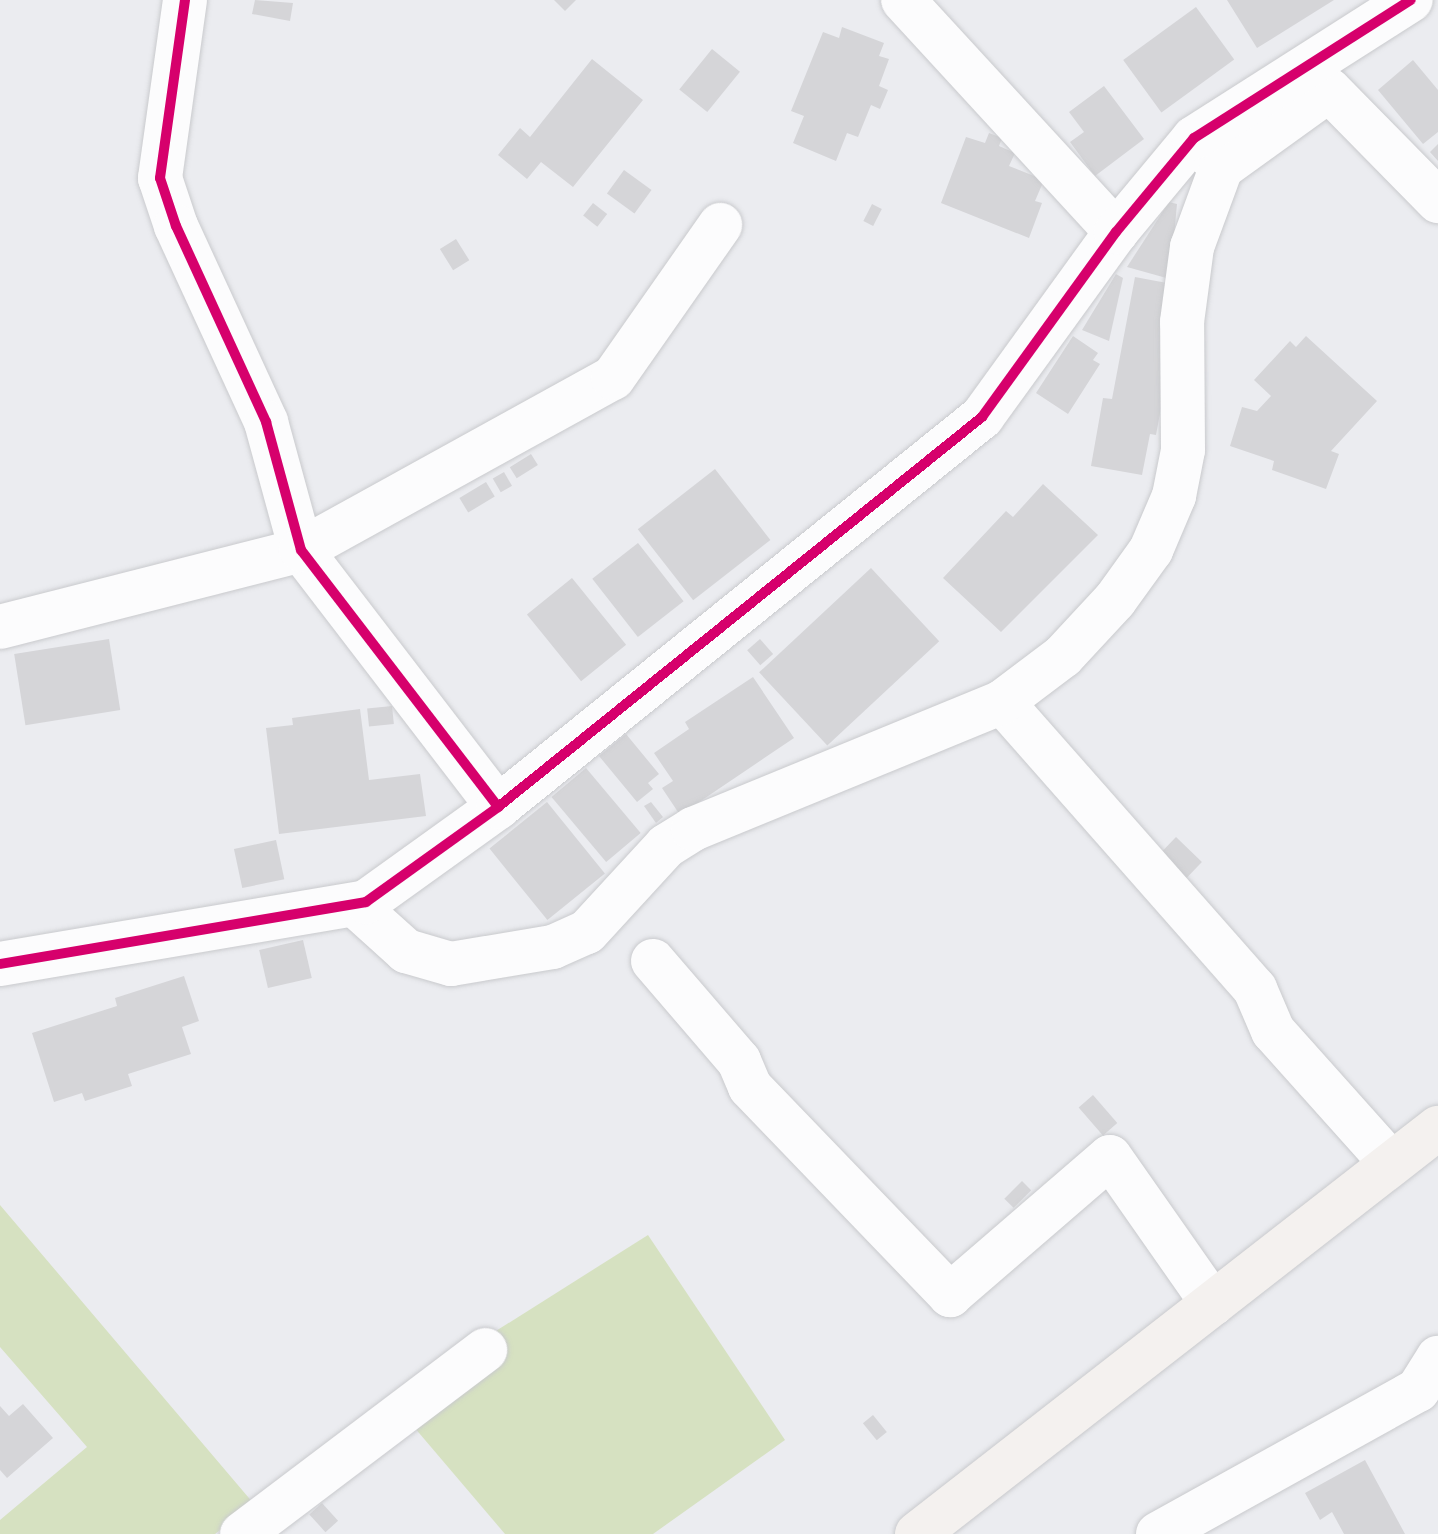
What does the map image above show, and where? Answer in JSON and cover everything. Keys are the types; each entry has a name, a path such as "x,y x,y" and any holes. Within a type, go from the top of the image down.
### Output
{"street":[{"path":"185,0 160,178 176,226 266,422 301,550 498,807"},
{"path":"903,0 1116,232"},
{"path":"0,964 366,902 498,807 982,417 1116,232 1208,153 1411,0"},
{"path":"1208,153 1329,90 1438,201"},
{"path":"355,905 406,951 451,964 553,947 587,932 666,846 693,829 1002,702 1063,656 1115,600 1151,550 1174,496 1183,450 1182,322 1208,153"},
{"path":"0,627 301,550 613,378 720,225"},
{"path":"1002,702 1255,989 1273,1031 1392,1164"},
{"path":"653,961 739,1061 750,1087 950,1295 1110,1157 1213,1304"},
{"path":"917,1534 1438,1128"},
{"path":"242,1534 485,1350"},
{"path":"1158,1534 1418,1390 1438,1358"}],"green space":[{"path":"0,1205 254,1504 215,1534 0,1534 0,1520 87,1447 0,1347"},
{"path":"648,1235 785,1440 653,1534 505,1534 408,1420 488,1336"}],"building":[{"path":"255,0 293,3 290,21 252,14"},
{"path":"554,0 576,0 565,11"},
{"path":"1227,0 1334,0 1257,48"},
{"path":"1196,7 1234,60 1161,112 1123,60"},
{"path":"842,27 884,43 879,56 889,59 879,86 888,90 880,109 871,105 858,137 847,133 836,161 793,143 804,116 791,111 823,32 839,38"},
{"path":"712,49 740,72 707,112 679,89"},
{"path":"592,59 643,100 573,187 541,162 527,179 498,155 520,128 530,137"},
{"path":"1413,60 1438,90 1438,132 1423,144 1378,90"},
{"path":"1104,86 1144,139 1095,176 1070,142 1084,132 1069,112"},
{"path":"989,133 1002,138 999,146 1015,153 1009,166 1044,180 1035,201 1042,203 1029,238 941,203 966,137 985,143"},
{"path":"1438,144 1438,161 1430,152"},
{"path":"624,170 652,190 634,213 607,193"},
{"path":"1169,202 1177,204 1170,279 1127,267"},
{"path":"593,203 607,214 597,227 583,216"},
{"path":"872,204 882,209 873,226 863,221"},
{"path":"456,239 469,260 453,270 440,249"},
{"path":"1116,274 1123,278 1109,341 1082,330"},
{"path":"1135,277 1172,284 1174,337 1156,435 1150,434 1142,475 1091,466 1103,398 1112,399"},
{"path":"1073,336 1098,353 1093,360 1100,364 1068,414 1036,393"},
{"path":"1306,336 1377,401 1331,451 1339,454 1326,489 1272,470 1274,461 1230,446 1242,407 1257,411 1271,396 1254,380 1290,341 1296,347"},
{"path":"531,454 538,465 517,478 510,467"},
{"path":"715,469 770,540 693,600 638,529"},
{"path":"504,472 512,486 501,492 493,478"},
{"path":"486,482 495,497 468,513 459,498"},
{"path":"1043,484 1098,535 1001,632 943,578 1006,511 1013,517"},
{"path":"638,543 684,601 638,637 592,579"},
{"path":"871,568 939,641 827,745 759,672"},
{"path":"572,578 626,645 581,681 527,615"},
{"path":"109,639 120,710 25,725 14,654"},
{"path":"760,639 773,654 760,665 747,650"},
{"path":"753,677 794,738 680,815 662,788 673,781 654,753 689,729 685,722"},
{"path":"392,706 394,724 369,727 367,709"},
{"path":"360,709 369,780 420,774 426,816 279,834 266,728 293,725 292,718"},
{"path":"626,734 659,774 648,783 653,789 637,802 599,756"},
{"path":"586,768 641,833 606,862 552,797"},
{"path":"547,802 605,873 547,920 489,849"},
{"path":"651,802 663,817 656,823 644,806"},
{"path":"1176,837 1202,862 1182,882 1157,857"},
{"path":"276,840 284,879 242,888 234,849"},
{"path":"303,940 312,978 268,988 259,950"},
{"path":"184,976 199,1021 182,1027 191,1054 128,1074 132,1086 85,1101 82,1093 54,1102 32,1033 117,1006 115,998"},
{"path":"1093,1095 1117,1123 1103,1135 1079,1107"},
{"path":"1022,1181 1031,1190 1014,1208 1004,1199"},
{"path":"23,1404 53,1438 7,1478 0,1470 0,1406 9,1416"},
{"path":"873,1415 887,1432 877,1440 863,1423"},
{"path":"1365,1460 1405,1534 1344,1534 1332,1512 1320,1520 1305,1493"},
{"path":"322,1503 338,1521 325,1532 309,1514"}],"cycle path":[{"path":"185,0 160,178 176,226 266,422 301,550 498,807"},
{"path":"0,964 366,902 498,807 982,417 1116,232 1194,138 1411,0"}]}
